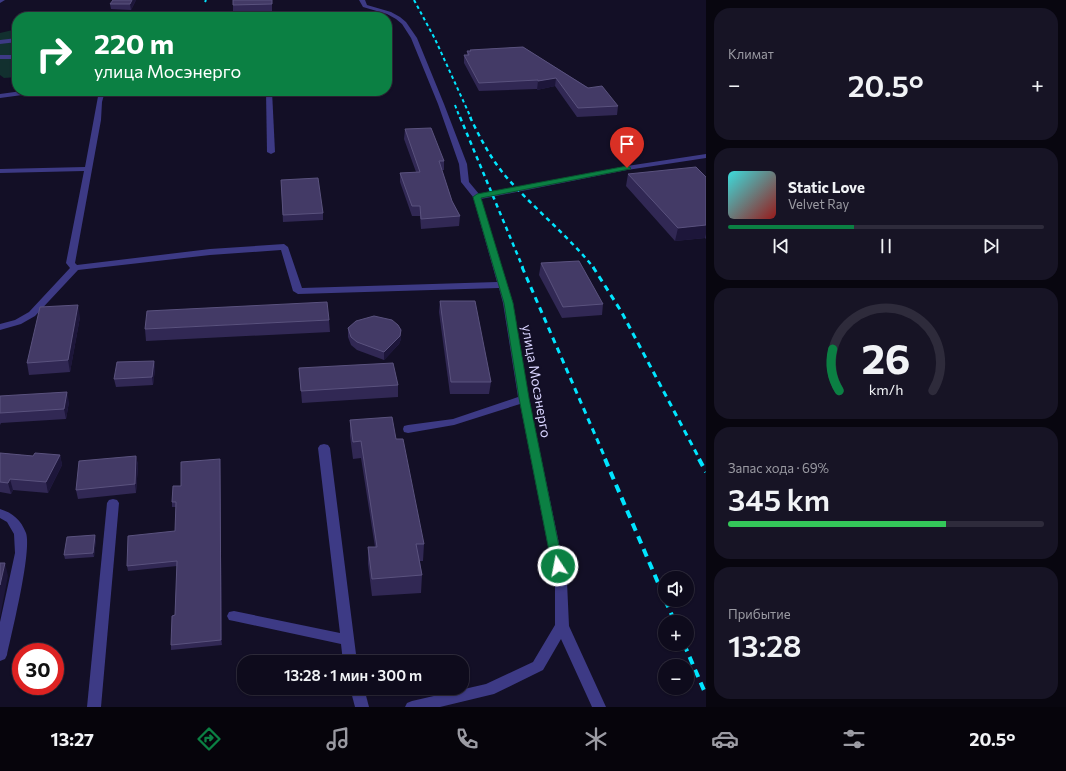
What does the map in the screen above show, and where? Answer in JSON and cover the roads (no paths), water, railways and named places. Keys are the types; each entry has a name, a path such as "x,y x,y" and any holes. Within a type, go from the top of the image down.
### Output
{"street":[{"path":"362,0 365,6 386,12"},
{"path":"392,15 404,23 414,38 441,104 463,164 465,182 477,197 627,168 706,156"},
{"path":"0,42 12,41"},
{"path":"0,57 12,57"},
{"path":"0,96 12,94"},
{"path":"76,268 70,263 87,169 98,120 101,96"},
{"path":"269,96 271,152"},
{"path":"684,159 692,169"},
{"path":"0,171 87,169"},
{"name":"улица Мосэнерго","path":"477,197 508,303 524,398 561,582 562,626"},
{"path":"0,327 18,322 32,314 76,268 210,252 284,247 298,291 503,285"},
{"path":"408,429 454,422 524,398"},
{"path":"324,448 349,655"},
{"path":"94,707 114,503"},
{"path":"0,514 12,519 20,534 21,553 0,654"},
{"path":"234,616 347,640"},
{"path":"412,707 489,690 538,666 562,626"},
{"path":"562,626 599,707"},
{"path":"359,695 362,707"}],"railway":[{"path":"414,0 435,39 471,118"},
{"path":"455,105 460,118"},
{"path":"460,117 523,268"},
{"path":"470,117 487,149 502,172 574,245 594,268"},
{"path":"522,267 606,460"},
{"path":"593,267 621,311 700,460"},
{"path":"605,459 658,583"},
{"path":"699,459 706,472"},
{"path":"668,607 672,615"},
{"path":"687,651 706,695"}]}
